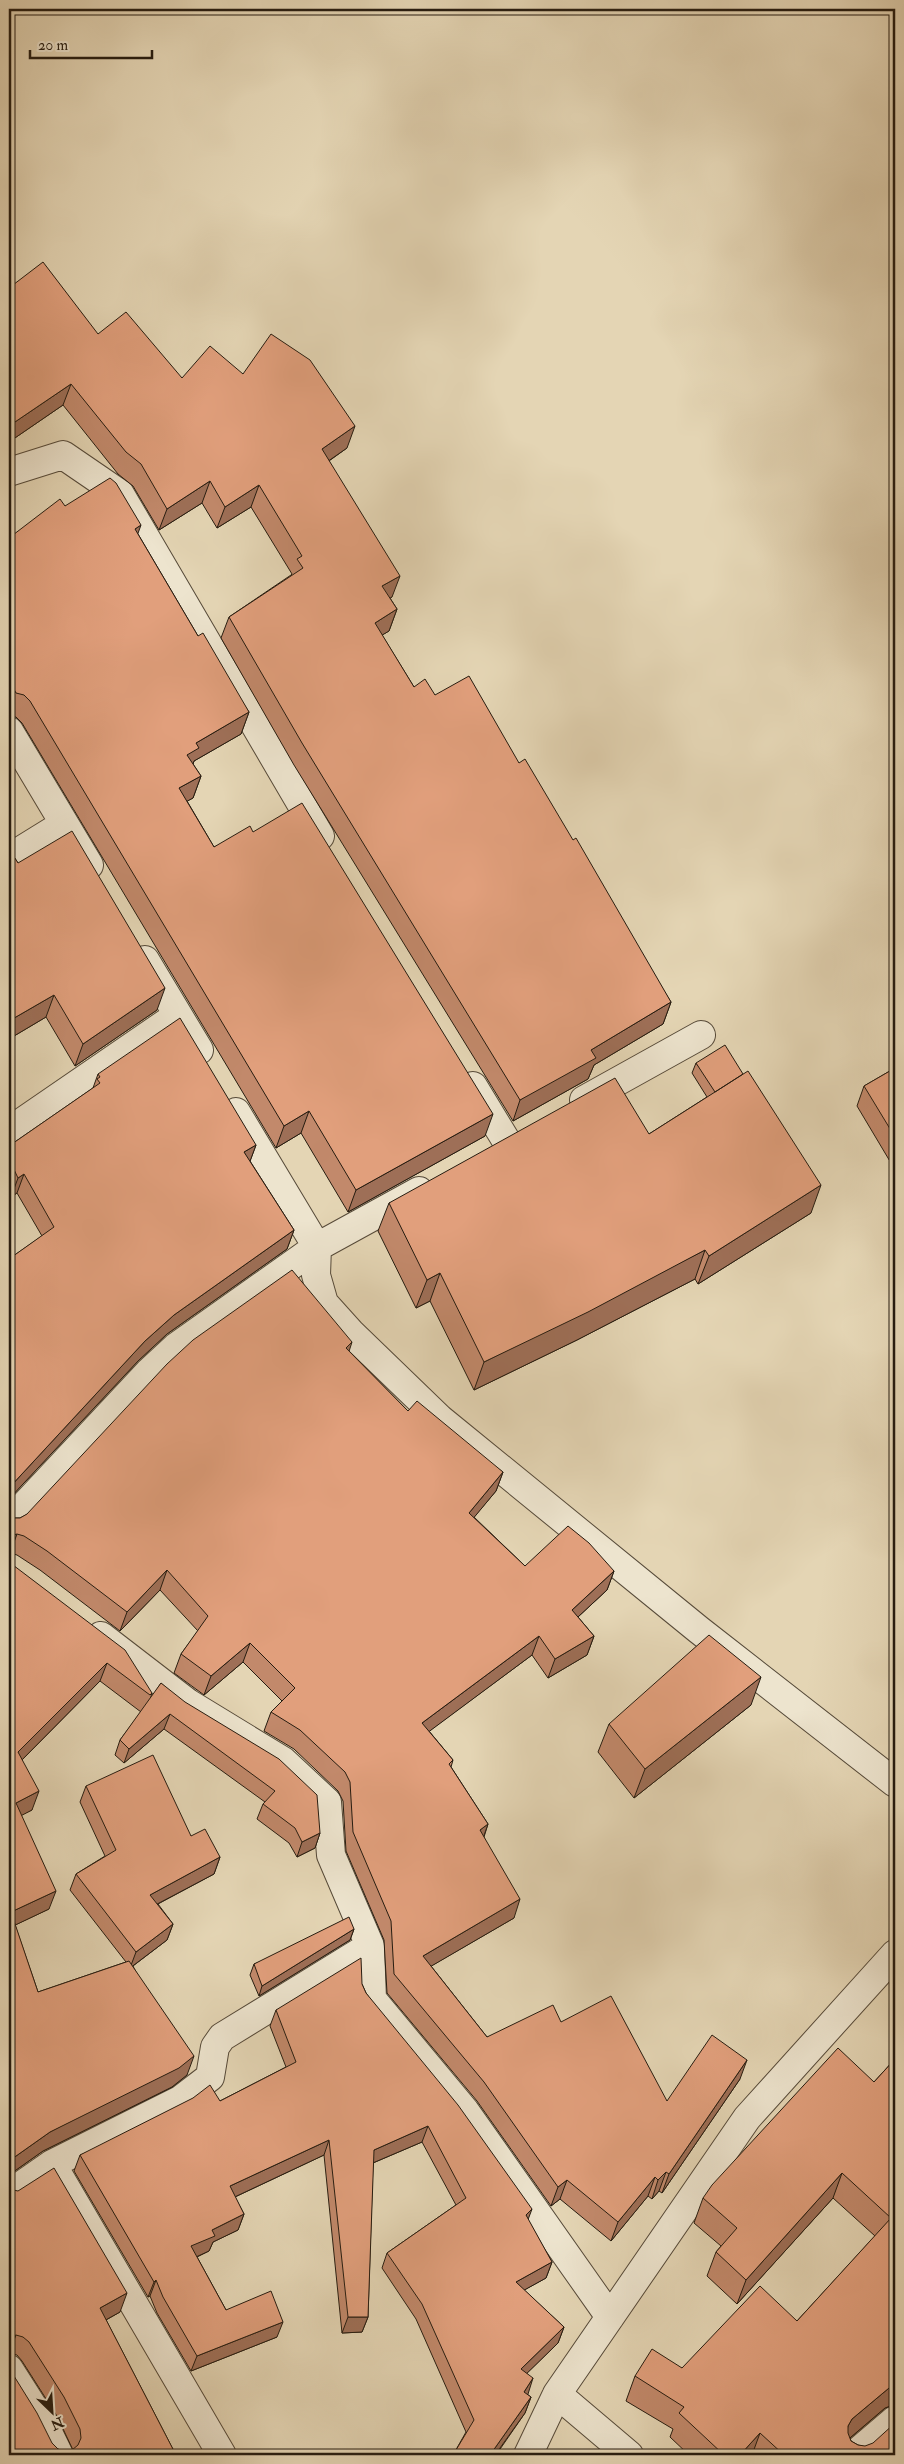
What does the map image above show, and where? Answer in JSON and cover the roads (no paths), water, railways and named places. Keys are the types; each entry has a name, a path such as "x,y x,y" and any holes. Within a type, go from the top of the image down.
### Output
{"street":[{"path":"9,472 63,455 120,494 281,773 333,857"},
{"path":"9,731 104,890"},
{"path":"9,858 64,824"},
{"path":"134,940 317,1246 316,1275 324,1302 351,1332 440,1419 699,1630 895,1784"},
{"path":"9,1131 178,1015"},
{"path":"566,1110 701,1036"},
{"path":"461,1067 507,1142"},
{"path":"481,1156 532,1128"},
{"path":"9,1522 149,1372 176,1347 317,1246 438,1180"},
{"path":"79,1619 188,1703 283,1762 327,1802 331,1854 370,1946 372,2000 465,2111 610,2317"},
{"path":"9,2194 52,2164 180,2100 210,2077 215,2046 222,2037 370,1946"},
{"path":"528,2455 557,2394 747,2118 895,1954"},
{"path":"52,2164 222,2455"},
{"path":"9,2369 44,2424 59,2455"},
{"path":"557,2394 629,2455"},
{"path":"854,2455 895,2420"}]}
